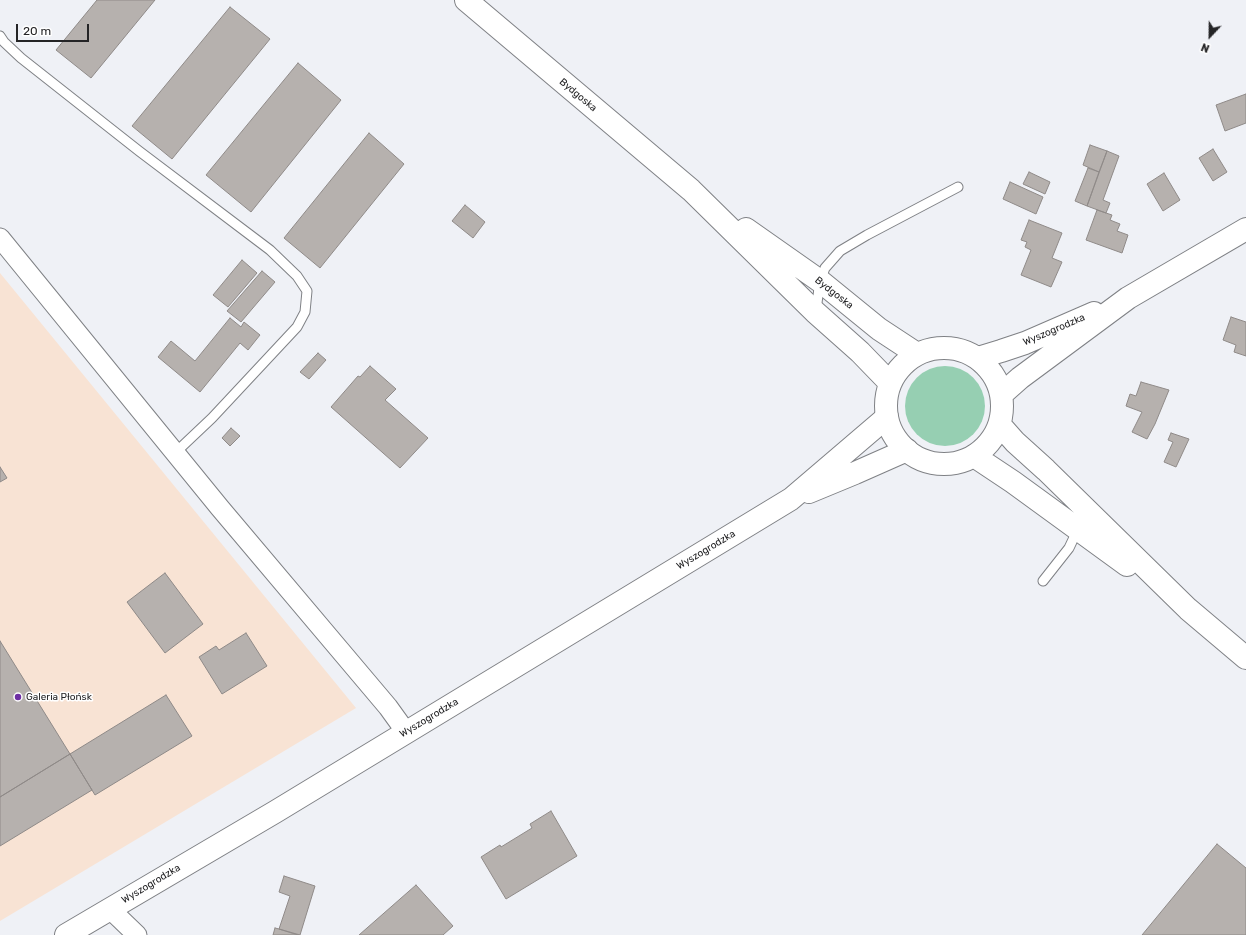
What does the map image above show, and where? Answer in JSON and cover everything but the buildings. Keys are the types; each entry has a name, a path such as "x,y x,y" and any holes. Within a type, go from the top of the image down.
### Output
{"main road":[{"name":"Bydgoska","path":"466,0 691,190 816,312 860,352 890,384"},
{"name":"Bydgoska","path":"691,190 820,281 879,329 917,354"},
{"name":"Wyszogrodzka","path":"1002,394 1020,378 1128,298 1246,229"},
{"name":"Wyszogrodzka","path":"978,358 1001,352 1025,343 1128,298"},
{"path":"945,347 959,349 978,358 992,372 998,382 1002,394 1000,425 990,443 974,456 959,462 942,464 926,461 916,457 899,442 893,433 887,417 886,400 890,384 896,373 903,364 917,354 931,349 945,347"},
{"name":"Wyszogrodzka","path":"66,935 275,812 791,499 887,417"},
{"path":"1000,425 1081,518 1246,658"},
{"name":"Wyszogrodzka","path":"791,499 855,474 907,450"},
{"path":"974,456 1081,518"}],"street":[{"path":"0,238 175,452 388,707 406,732"},
{"path":"110,909 137,935"}],"lane":[{"path":"0,36 4,42 21,58 139,151 270,250 297,276 307,291 304,312 297,328 212,418 175,452"},
{"path":"816,312 820,281 824,268 840,251 958,187"},
{"path":"1043,580 1069,548 1081,518"}],"shaded area":[{"path":"0,273 356,708 0,921"}],"green space":[{"path":"945,366 960,369 973,378 982,391 985,406 982,421 973,434 960,443 945,446 930,443 917,434 908,421 905,406 908,391 917,378 930,369"}],"place":[{"name":"Galeria Płońsk","path":"18,697"}]}
